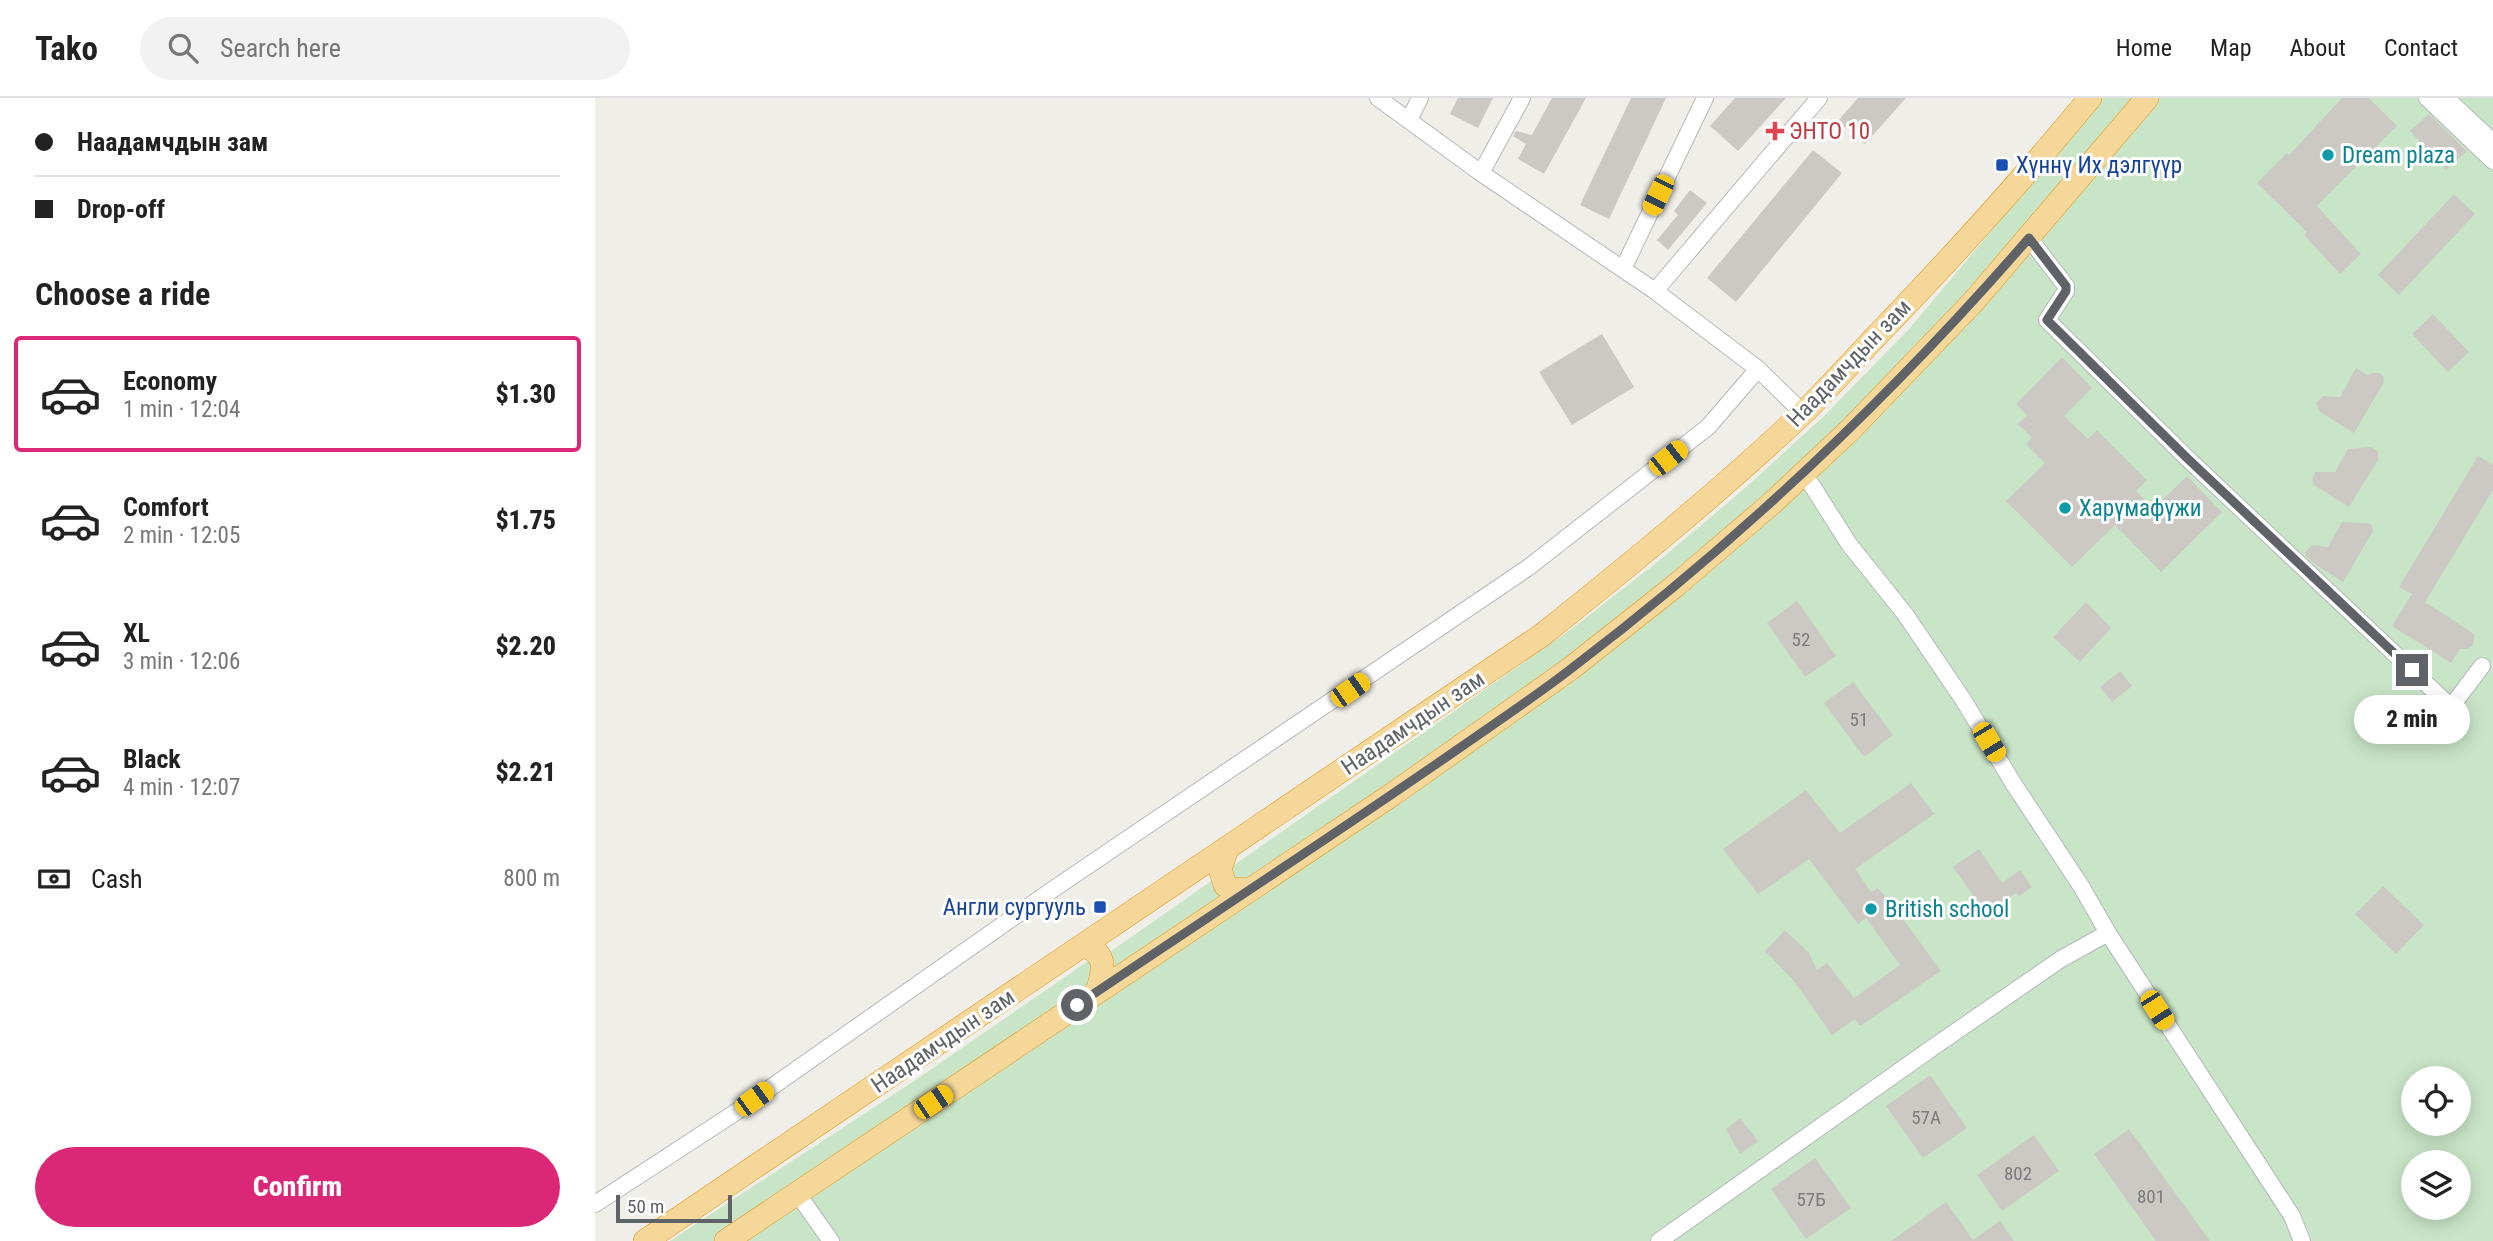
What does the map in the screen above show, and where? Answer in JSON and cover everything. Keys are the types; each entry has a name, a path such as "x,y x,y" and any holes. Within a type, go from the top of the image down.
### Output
{"highway":[{"name":"Наадамчдын зам","path":"645,1241 1542,635 1650,550 1803,413 1943,266 2090,98"},
{"name":"Наадамчдын зам","path":"726,1241 1393,794 1570,669 1675,586 1851,429 1955,321 2147,98"},
{"path":"1227,849 1220,869 1225,885 1232,889 1250,890"},
{"path":"1083,946 1092,949 1102,959 1103,973 1097,991"}],"street":[{"path":"1378,98 1481,173 1655,291 1758,369 1803,413"},
{"path":"1409,120 1420,98"},
{"path":"1481,173 1522,98"},
{"path":"1623,269 1705,98"},
{"path":"1655,291 1819,98"},
{"path":"2427,98 2493,161"},
{"path":"2446,98 2493,142"},
{"path":"2029,238 2066,286 2066,291 2047,320 2187,458 2451,707 2482,666"},
{"path":"595,1204 736,1112 1055,888 1529,567 1708,427 1758,369"},
{"path":"1804,473 1849,544 1905,614 1964,701 2108,933 2292,1216 2302,1241"},
{"path":"1658,1241 1931,1048 2061,960 2108,933"},
{"path":"797,1193 831,1241"}],"green space":[{"path":"2103,98 2493,98 2493,1241 670,1241 914,1081 1091,959 1097,961 1570,630 1655,564 1744,489 1823,417 1909,329"}],"building":[{"path":"1458,98 1493,98 1478,128 1450,114"},
{"path":"1552,98 1586,98 1544,174 1518,159 1526,144 1513,136 1516,131 1532,135"},
{"path":"1631,98 1666,98 1609,219 1580,205"},
{"path":"1735,98 1786,98 1738,151 1710,126"},
{"path":"1858,98 1906,98 1865,144 1838,121"},
{"path":"2342,98 2369,98 2397,126 2317,206 2361,254 2340,274 2304,235 2307,232 2257,183 2287,153 2289,155"},
{"path":"2429,114 2467,151 2446,170 2410,131"},
{"path":"1813,150 1842,173 1736,302 1707,278"},
{"path":"1690,190 1707,203 1668,250 1657,240 1678,215 1674,211"},
{"path":"2454,194 2475,214 2399,295 2378,275"},
{"path":"2433,314 2469,352 2448,372 2412,334"},
{"path":"1602,334 1634,387 1572,425 1539,372"},
{"path":"2062,357 2092,388 2064,416 2088,439 2097,430 2147,480 2136,491 2153,509 2187,476 2222,512 2161,572 2115,525 2072,567 2006,501 2045,463 2026,444 2032,438 2018,424 2027,415 2016,404"},
{"path":"2356,368 2367,375 2379,373 2384,382 2354,433 2320,412 2316,403 2323,396 2340,397"},
{"path":"2370,447 2378,451 2378,460 2349,507 2315,486 2312,481 2315,472 2335,472 2348,449"},
{"path":"2478,456 2493,465 2493,490 2425,602 2474,634 2473,645 2460,649 2451,663 2392,626 2412,594 2399,587"},
{"path":"2342,522 2368,523 2372,525 2373,531 2343,582 2315,564 2305,552 2312,545 2328,547"},
{"path":"1797,601 1836,656 1805,677 1767,623"},
{"path":"2086,602 2111,628 2080,662 2053,637"},
{"path":"2120,671 2132,686 2112,702 2100,687"},
{"path":"1853,682 1893,735 1864,757 1824,703"},
{"name":"British school","path":"1911,783 1934,814 1855,869 1871,892 1878,888 1889,900 1941,971 1860,1026 1855,1019 1832,1035 1794,981 1765,951 1785,930 1809,953 1817,970 1827,963 1854,998 1900,965 1866,918 1858,924 1809,859 1758,894 1723,849 1806,790 1840,833"},
{"path":"1979,849 2002,883 2020,870 2032,887 2019,896 2016,893 1986,914 1953,867"},
{"path":"2383,886 2424,925 2396,954 2355,914"},
{"path":"1930,1075 1967,1128 1923,1158 1886,1106"},
{"path":"1740,1118 1758,1141 1740,1154 1726,1129"},
{"path":"2129,1129 2210,1241 2156,1241 2094,1154"},
{"path":"2034,1135 2059,1171 2002,1211 1977,1175"},
{"path":"1815,1158 1851,1208 1806,1239 1771,1189"},
{"path":"1946,1202 1973,1240 2000,1221 2014,1241 1891,1241"}],"place":[{"name":"ЭНТО 10","path":"1775,131"},
{"name":"Dream plaza","path":"2328,155"},
{"name":"Хүннү Их дэлгүүр","path":"2002,165"},
{"name":"Харүмафүжи","path":"2065,508"},
{"name":"Англи сургууль","path":"1100,907"},
{"name":"British school","path":"1871,909"}],"route":[{"path":"1077,1005 1393,794 1570,669 1675,586 1771,504 1851,429 1974,301 2029,238 2066,286 2066,291 2047,320 2187,458 2412,670"}]}
